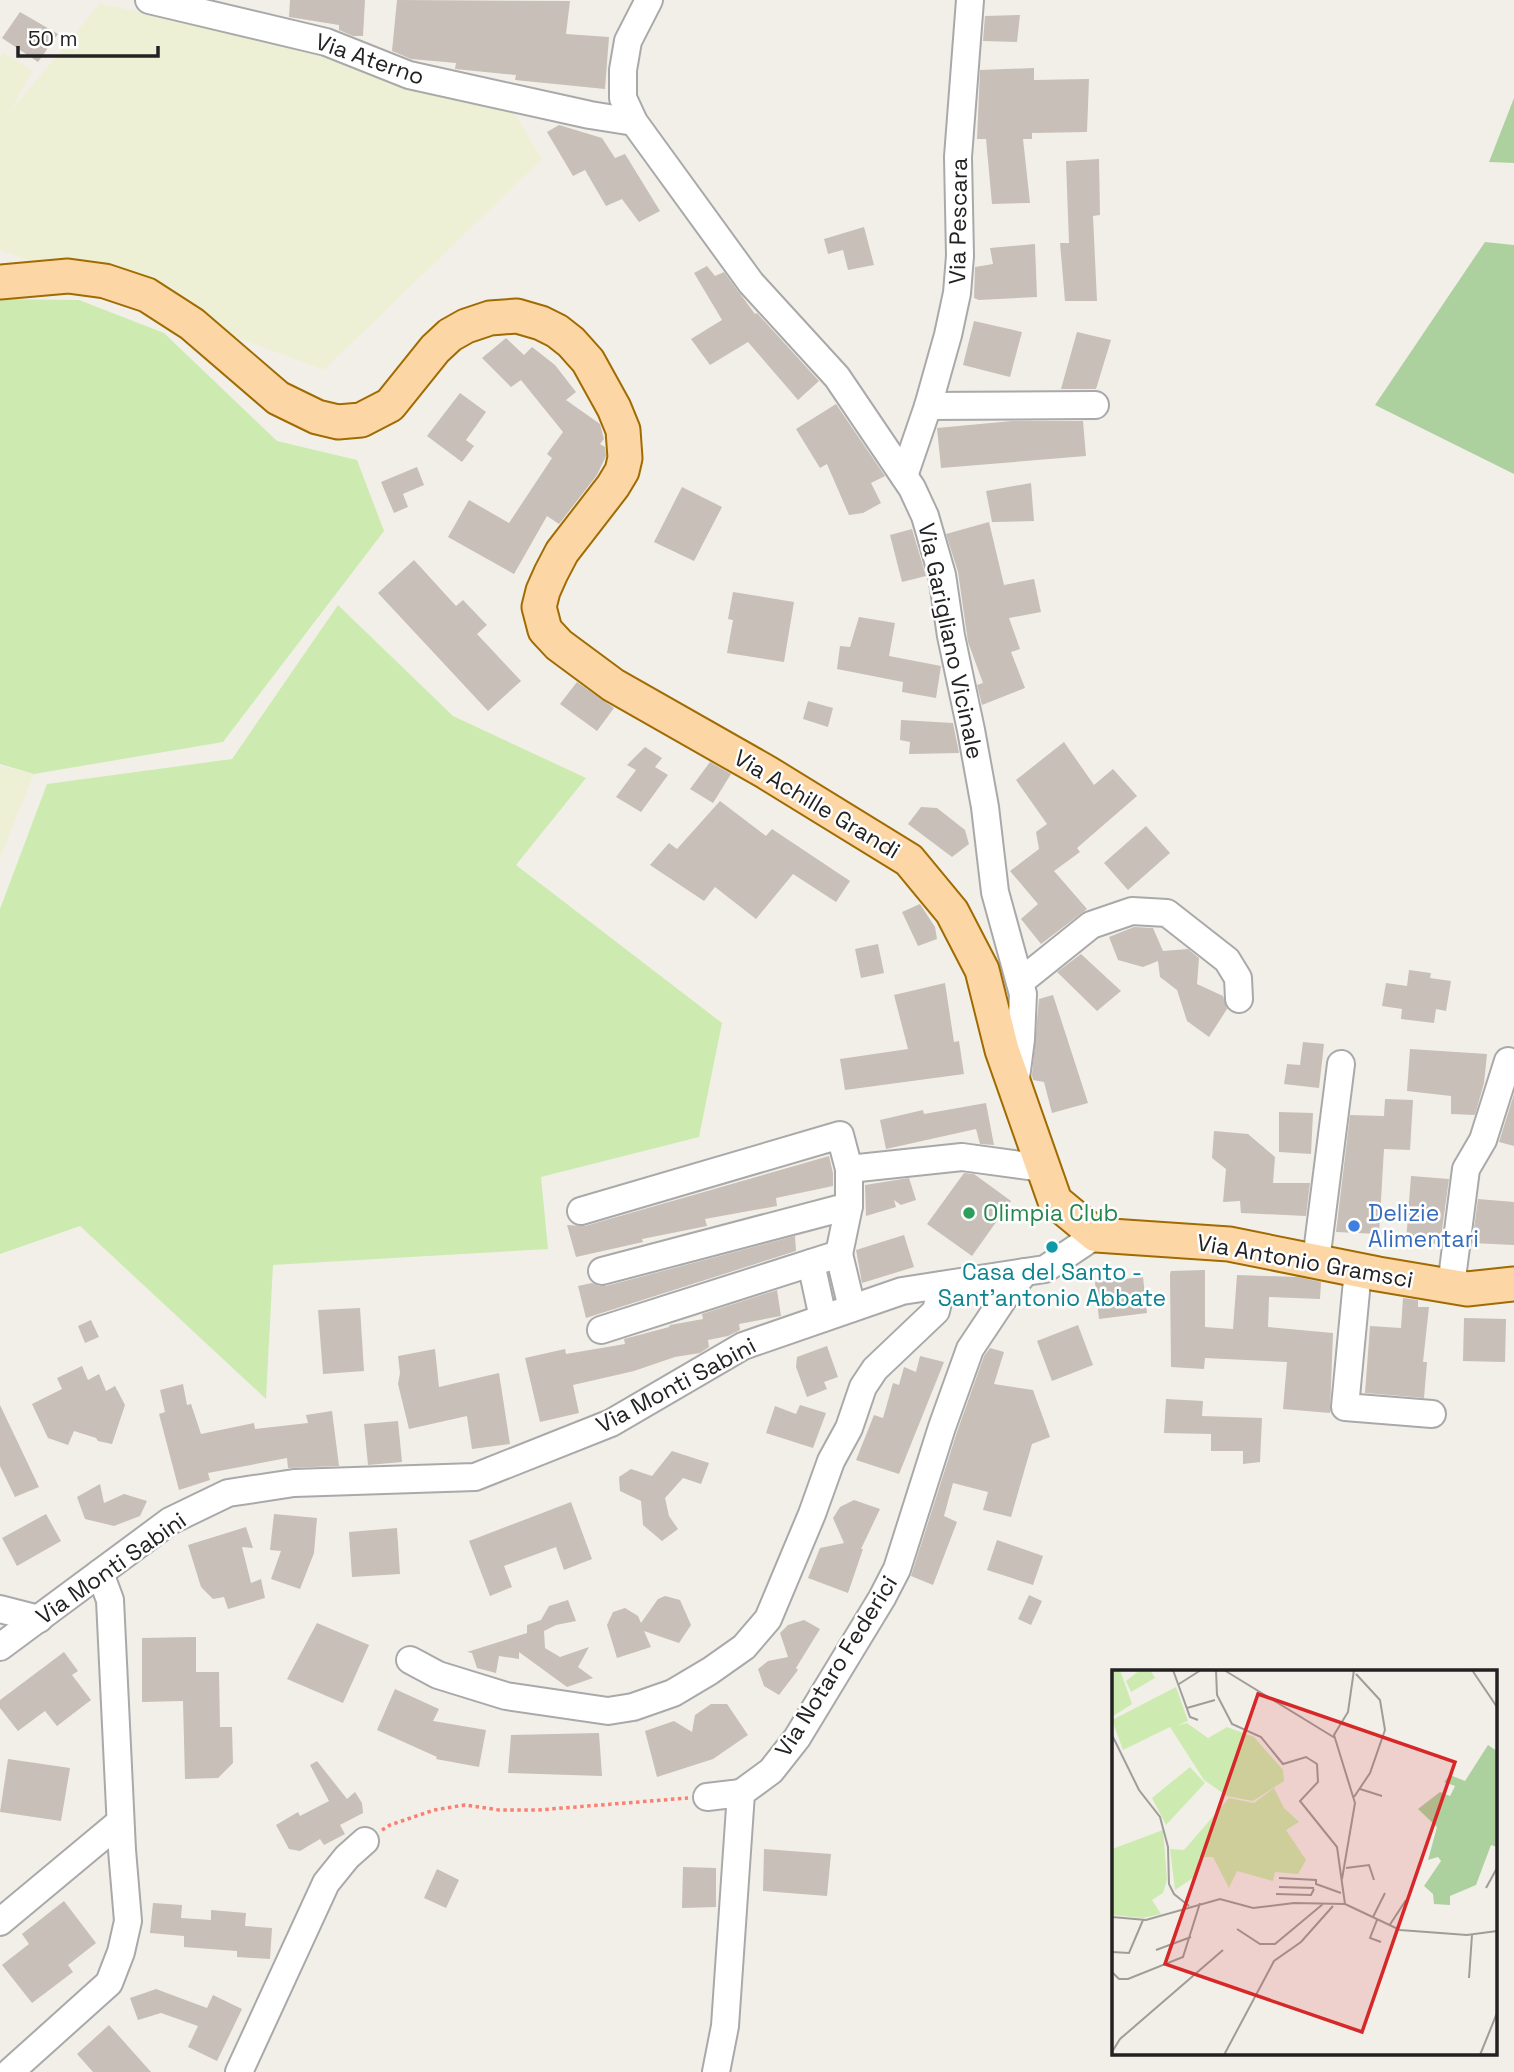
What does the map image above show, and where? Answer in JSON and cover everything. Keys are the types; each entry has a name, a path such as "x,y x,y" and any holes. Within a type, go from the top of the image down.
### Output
{"main road":[{"name":"Via Achille Grandi","path":"0,282 78,276 123,285 147,295 192,324 278,398 317,417 338,422 361,420 390,405 435,349 458,329 489,318 505,316 528,319 557,331 571,342 588,361 618,416 625,444 624,465 618,479 562,552 551,573 540,607 540,617 545,630 559,645 613,685 766,772 909,860 952,912 982,970 1002,1050 1055,1201 1096,1235"},
{"name":"Via Antonio Gramsci","path":"1096,1235 1229,1244 1467,1289 1514,1284"}],"street":[{"name":"Via Aterno","path":"149,0 326,42 409,75 590,115 634,121"},
{"name":"Via Garigliano Vicinale","path":"649,0 628,41 623,70 623,98 634,121 751,283 837,377 904,476 925,516 942,575 951,636 985,807 995,892 1023,994 1015,1088"},
{"name":"Via Pescara","path":"904,476 952,322 959,279 958,168 970,0"},
{"path":"928,406 1095,405"},
{"path":"1020,982 1091,925 1132,911 1167,913 1227,960 1238,978 1240,999"},
{"path":"1451,1286 1466,1169 1483,1140 1508,1060"},
{"path":"1316,1261 1341,1064"},
{"path":"581,1211 840,1135 849,1169 849,1206 839,1254 852,1308"},
{"path":"849,1169 961,1157 1043,1168"},
{"path":"602,1271 849,1206"},
{"name":"Via Monti Sabini","path":"0,1647 170,1521 228,1493 294,1483 475,1477 611,1423 743,1346 902,1291 1045,1269 1096,1235"},
{"path":"601,1330 839,1254"},
{"path":"811,1263 823,1318"},
{"path":"1358,1270 1345,1406 1432,1414"},
{"name":"Via Notaro Federici","path":"741,1793 771,1771 797,1738 882,1598 897,1569 942,1426 970,1349 1025,1272"},
{"path":"410,1660 438,1675 506,1696 608,1711 633,1707 673,1693 710,1671 744,1647 768,1619 813,1514 831,1461 849,1428 863,1387 875,1369 936,1311 942,1285"},
{"path":"10,2072 109,1983 121,1952 128,1921 120,1822 110,1600 100,1573"},
{"path":"0,1609 38,1619"},
{"path":"707,1797 741,1793 725,2026 716,2072"},
{"path":"0,1922 120,1822"},
{"path":"239,2072 326,1884 347,1857 365,1841"}],"path":[{"path":"365,1841 390,1825 434,1810 465,1805 499,1810 538,1810 707,1797"}],"green space":[{"path":"100,3 346,60 509,105 542,159 324,370 0,250 0,57 4,53 32,71 11,111"},
{"path":"1514,98 1514,163 1489,162"},
{"path":"1485,242 1514,245 1514,474 1375,405"},
{"path":"0,299 79,300 164,333 277,441 357,460 384,531 223,742 34,774 0,764"},
{"path":"338,605 453,716 586,778 516,865 722,1023 699,1137 541,1177 548,1249 273,1265 266,1399 80,1226 0,1254 0,909 47,784 232,759"},
{"path":"0,766 34,774 0,858"}],"building":[{"path":"290,0 365,0 363,36 353,36 339,30 339,25 289,17"},
{"path":"397,0 570,1 566,34 609,37 605,89 515,80 516,75 455,69 456,63 411,59 392,51"},
{"path":"20,12 58,34 38,62 2,38"},
{"path":"1020,15 1017,42 983,41 985,16"},
{"path":"1034,68 1034,80 1089,79 1087,132 1032,133 1032,139 1023,139 1030,203 992,204 986,139 977,139 980,70"},
{"path":"559,125 602,138 615,158 625,154 660,211 639,222 622,199 606,206 585,170 573,176 547,132"},
{"path":"1099,159 1100,215 1093,216 1097,301 1065,301 1060,243 1069,243 1066,161"},
{"path":"864,227 874,265 848,270 843,250 828,254 824,239"},
{"path":"1035,244 1037,297 974,298 975,267 993,264 990,248"},
{"path":"707,266 715,276 724,272 755,314 757,313 819,381 798,400 748,342 710,365 691,339 722,320 694,273"},
{"path":"974,321 1022,332 1010,377 963,365"},
{"path":"1077,332 1111,340 1096,389 1061,389"},
{"path":"506,338 524,355 532,347 555,365 576,392 566,400 600,424 604,439 600,444 605,447 606,456 597,475 559,524 547,516 514,574 448,537 469,500 509,523 552,458 547,454 563,432 521,380 511,387 482,358"},
{"path":"460,393 486,412 466,440 474,446 462,462 427,436"},
{"path":"836,404 885,476 871,483 881,503 863,513 849,515 827,464 820,468 796,429"},
{"path":"1012,421 1083,421 1086,456 941,468 937,428"},
{"path":"417,467 424,485 403,494 408,507 394,513 381,482"},
{"path":"1031,483 1034,521 992,522 986,491"},
{"path":"682,487 722,507 694,561 654,542"},
{"path":"989,522 1004,585 1034,579 1041,612 1009,618 1020,649 1011,652 1025,688 982,705 977,685 983,683 968,642 958,572 946,534"},
{"path":"912,529 926,576 902,582 890,535"},
{"path":"414,560 456,606 463,600 487,625 477,634 521,681 488,711 378,593"},
{"path":"733,592 794,602 784,662 727,653 733,620 728,619"},
{"path":"859,617 895,623 889,656 941,666 936,698 902,692 903,682 837,669 840,646 850,647"},
{"path":"577,682 614,708 597,731 560,704"},
{"path":"808,701 833,708 828,727 803,719"},
{"path":"901,720 953,723 959,753 909,754 910,742 900,740"},
{"path":"1064,742 1094,785 1113,769 1137,796 1077,848 1080,852 1054,871 1087,909 1041,944 1021,919 1038,904 1010,871 1039,849 1036,832 1047,824 1016,780"},
{"path":"645,747 662,758 655,767 668,775 641,812 616,797 636,770 627,765"},
{"path":"710,762 731,774 713,803 690,789"},
{"path":"720,801 766,836 772,829 850,881 836,902 793,874 756,919 715,887 704,901 650,865 669,843 677,849"},
{"path":"921,807 937,808 965,830 969,844 952,857 908,824"},
{"path":"1146,826 1170,853 1128,890 1104,863"},
{"path":"920,904 935,927 937,939 918,946 902,912"},
{"path":"1134,927 1153,928 1163,951 1188,949 1199,958 1197,984 1223,996 1227,1009 1209,1037 1187,1021 1177,990 1160,977 1158,961 1143,967 1118,960 1109,937"},
{"path":"878,944 884,973 861,978 855,949"},
{"path":"1081,954 1121,991 1097,1011 1057,972"},
{"path":"1409,970 1431,973 1430,978 1451,981 1446,1011 1436,1009 1434,1023 1401,1019 1402,1009 1382,1006 1386,983 1407,986"},
{"path":"945,983 954,1042 959,1041 964,1074 845,1090 840,1059 908,1049 894,995"},
{"path":"1053,995 1088,1103 1052,1113 1044,1082 1033,1080 1032,1075 1039,999"},
{"path":"1303,1042 1324,1044 1319,1088 1284,1084 1287,1064 1300,1065"},
{"path":"1410,1049 1487,1054 1484,1083 1475,1115 1451,1114 1451,1096 1407,1091"},
{"path":"1514,1094 1514,1146 1499,1142"},
{"path":"1385,1099 1413,1100 1410,1150 1384,1149 1379,1234 1336,1232 1350,1115 1384,1116"},
{"path":"986,1103 994,1145 980,1144 976,1129 886,1149 880,1120 923,1110 924,1114"},
{"path":"1279,1112 1313,1113 1311,1154 1279,1152"},
{"path":"1214,1131 1248,1134 1275,1157 1273,1183 1310,1183 1306,1216 1241,1213 1240,1201 1223,1202 1226,1169 1212,1158"},
{"path":"829,1156 833,1186 776,1198 777,1206 705,1219 707,1226 642,1239 643,1242 576,1257 567,1225 585,1226"},
{"name":"Olimpia Club","path":"964,1173 974,1174 1011,1201 972,1256 927,1224"},
{"path":"1411,1176 1449,1179 1440,1244 1406,1242"},
{"path":"909,1178 916,1200 901,1205 894,1200 896,1207 866,1216 865,1185"},
{"path":"1478,1199 1514,1202 1514,1245 1472,1243"},
{"path":"904,1235 914,1267 862,1283 856,1250"},
{"path":"795,1236 796,1251 586,1318 578,1286 592,1283 606,1286"},
{"path":"1205,1270 1205,1327 1233,1329 1237,1275 1298,1277 1321,1282 1320,1299 1269,1297 1268,1327 1333,1333 1330,1413 1283,1409 1287,1362 1205,1358 1204,1369 1171,1367 1171,1271"},
{"path":"1143,1277 1147,1313 1099,1319 1095,1282"},
{"path":"777,1290 781,1316 739,1324 740,1330 728,1336 708,1340 709,1347 700,1353 675,1357 634,1371 573,1385 579,1413 540,1422 525,1358 565,1349 566,1354 625,1344 624,1339 670,1325 703,1319 702,1314"},
{"path":"1403,1298 1418,1300 1418,1307 1429,1307 1423,1362 1427,1362 1424,1398 1365,1393 1370,1326 1401,1328"},
{"path":"360,1308 364,1371 323,1374 318,1310"},
{"path":"1464,1318 1506,1319 1505,1362 1463,1361"},
{"path":"91,1320 99,1337 85,1343 78,1326"},
{"path":"1078,1325 1093,1365 1052,1381 1037,1341"},
{"path":"827,1346 838,1377 824,1382 827,1389 807,1397 796,1367 797,1357"},
{"path":"990,1348 1004,1352 994,1384 1033,1390 1050,1437 1032,1444 1011,1517 983,1510 988,1492 953,1483 944,1516 957,1522 933,1585 911,1576 957,1432 984,1356"},
{"path":"435,1349 439,1387 499,1373 510,1444 472,1449 467,1416 409,1429 398,1384 398,1356"},
{"path":"920,1356 944,1362 899,1474 856,1460 874,1415 883,1418 893,1383 899,1385 904,1367 916,1372"},
{"path":"82,1366 88,1380 99,1374 106,1391 115,1386 125,1405 112,1444 74,1431 68,1445 48,1438 32,1404 62,1389 57,1378"},
{"path":"183,1384 187,1405 191,1404 201,1434 254,1423 255,1429 308,1423 306,1415 332,1411 339,1466 288,1468 287,1458 208,1473 210,1480 179,1490 159,1414 165,1412 160,1390"},
{"path":"1166,1399 1203,1401 1202,1416 1262,1418 1260,1462 1243,1464 1243,1451 1211,1451 1211,1434 1164,1433"},
{"path":"0,1405 39,1487 15,1497 0,1466"},
{"path":"800,1405 826,1413 813,1448 766,1433 775,1406 796,1414"},
{"path":"398,1421 402,1462 368,1465 364,1424"},
{"path":"672,1451 709,1463 701,1484 683,1478 665,1498 669,1516 678,1529 662,1541 643,1525 641,1501 620,1491 619,1477 631,1469 652,1476"},
{"path":"100,1484 104,1503 124,1494 147,1501 140,1516 114,1526 85,1519 77,1497"},
{"path":"854,1500 880,1509 861,1549 848,1593 808,1578 820,1548 844,1543 833,1518 840,1507"},
{"path":"571,1502 592,1559 564,1570 556,1547 504,1566 512,1587 490,1596 469,1541"},
{"path":"46,1514 61,1541 17,1566 2,1538"},
{"path":"274,1514 317,1518 314,1553 300,1589 271,1579 281,1551 270,1550"},
{"path":"246,1527 253,1548 242,1547 251,1583 261,1579 265,1598 228,1609 224,1597 213,1599 201,1587 188,1545"},
{"path":"397,1528 400,1574 352,1577 349,1532"},
{"path":"997,1540 1043,1556 1033,1585 987,1570"},
{"path":"1029,1595 1042,1601 1031,1625 1018,1619"},
{"path":"665,1596 680,1600 691,1625 679,1643 644,1631 651,1647 617,1658 607,1625 613,1612 625,1608 638,1616 641,1623 658,1599"},
{"path":"568,1600 576,1621 556,1625 544,1631 545,1648 560,1657 589,1647 578,1667 593,1678 567,1687 519,1652 519,1659 499,1656 496,1673 477,1668 472,1653 467,1652 527,1633 527,1625 541,1620 549,1606"},
{"path":"804,1620 820,1629 796,1668 798,1670 779,1695 764,1686 758,1669 768,1661 788,1657 780,1633 788,1625"},
{"path":"317,1623 369,1645 343,1703 287,1679"},
{"path":"196,1637 196,1672 219,1672 220,1727 232,1727 233,1763 218,1778 185,1779 183,1701 142,1702 142,1638"},
{"path":"64,1652 78,1671 72,1675 91,1700 57,1726 45,1711 18,1731 0,1708 0,1700"},
{"path":"395,1689 439,1709 433,1721 486,1730 479,1767 436,1759 437,1757 377,1730"},
{"path":"711,1704 727,1704 748,1735 713,1759 657,1777 645,1731 674,1721 692,1732 695,1715"},
{"path":"599,1733 602,1776 508,1773 511,1735"},
{"path":"8,1759 70,1768 61,1821 0,1812"},
{"path":"317,1761 347,1799 355,1792 362,1803 363,1813 340,1825 345,1834 324,1845 320,1839 300,1851 289,1849 276,1825 298,1812 300,1816 329,1801 310,1765"},
{"path":"764,1849 831,1854 827,1896 763,1891"},
{"path":"683,1867 716,1868 716,1907 682,1908"},
{"path":"437,1869 459,1880 446,1908 424,1898"},
{"path":"64,1901 96,1943 68,1965 73,1972 32,2003 2,1965 29,1944 22,1934"},
{"path":"153,1903 182,1905 181,1918 211,1920 211,1910 246,1913 245,1926 272,1928 270,1959 237,1957 237,1951 184,1947 184,1936 150,1933"},
{"path":"156,1989 207,2008 213,1995 242,2009 217,2061 188,2047 198,2026 161,2013 138,2020 130,1998"},
{"path":"109,2025 151,2072 93,2072 77,2054"}],"place":[{"name":"Olimpia Club","path":"969,1213"},
{"name":"Delizie Alimentari","path":"1354,1226"},
{"name":"Casa del Santo - Sant'antonio Abbate","path":"1052,1247"}]}
